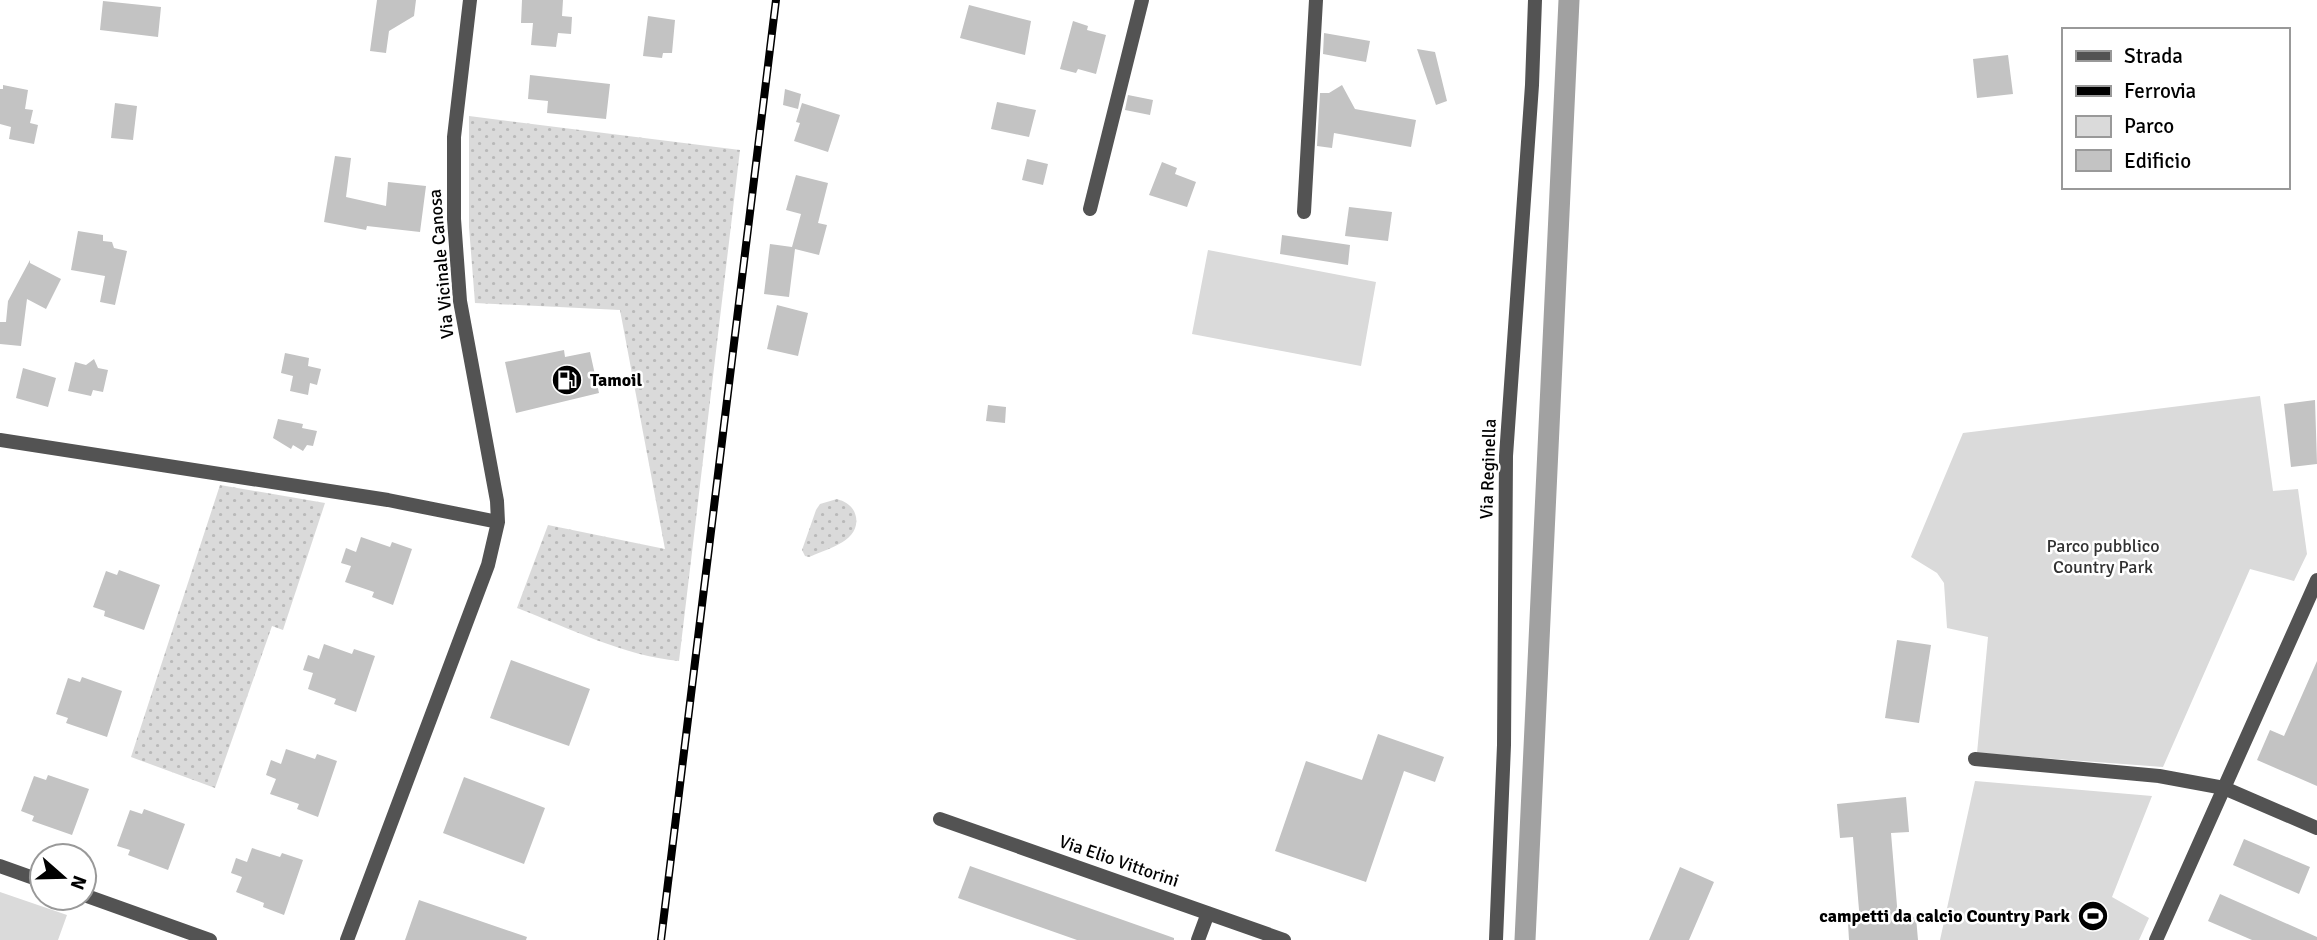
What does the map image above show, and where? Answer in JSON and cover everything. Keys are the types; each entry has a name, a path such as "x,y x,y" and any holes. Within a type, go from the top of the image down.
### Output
{"street":[{"name":"Via Vicinale Canosa","path":"347,940 488,565 498,522 494,478 460,301 454,219 454,137 470,0"},
{"path":"1090,209 1142,0"},
{"path":"1304,212 1316,0"},
{"name":"Via Reginella","path":"1496,940 1504,745 1506,456 1532,85 1535,0"},
{"path":"0,440 388,500 498,522"},
{"path":"2156,940 2317,580"},
{"path":"1975,759 2159,776 2224,788 2317,828"},
{"name":"Via Elio Vittorini","path":"940,819 1284,940"},
{"path":"0,866 28,876"},
{"path":"98,900 210,940"},
{"path":"1198,940 1208,913"},
{"path":"2162,925 2172,940"}],"green space":[{"path":"469,116 740,150 679,661 617,647 517,608 548,525 665,549 620,310 475,303 469,227"},
{"path":"1208,250 1376,282 1361,366 1192,334"},
{"name":"Parco pubblico Country Park","path":"2260,396 2273,491 2298,489 2307,554 2294,581 2250,569 2163,767 1977,753 1988,637 1947,628 1944,583 1937,573 1911,557 1963,433"},
{"path":"220,485 325,503 283,630 272,626 215,788 131,757"},
{"path":"837,499 854,510 856,526 853,533 832,547 809,557 805,556 802,550 816,510 820,504"},
{"path":"1975,781 2152,796 2112,897 2149,918 2139,940 1940,940"},
{"path":"0,892 28,902 28,912 58,912 67,915 58,940 0,940"}],"building":[{"path":"377,0 416,0 414,16 389,31 386,53 370,51"},
{"path":"522,0 563,0 562,16 572,17 571,34 558,33 556,47 531,45 533,23 521,23"},
{"path":"103,1 161,7 158,37 100,30"},
{"path":"969,5 1031,21 1025,55 960,38"},
{"path":"648,16 675,20 672,53 663,53 662,58 643,56"},
{"path":"1073,21 1088,26 1087,30 1106,35 1096,74 1078,69 1076,73 1060,69"},
{"path":"1324,33 1370,41 1366,62 1323,54"},
{"path":"1417,49 1435,52 1447,101 1436,105"},
{"path":"2008,55 2013,94 1977,98 1973,59"},
{"path":"530,75 610,84 606,119 547,113 548,101 528,99"},
{"path":"3,85 28,90 25,109 33,110 30,123 38,125 34,144 9,139 11,127 0,124 0,89 3,89"},
{"path":"1342,85 1355,109 1416,120 1411,147 1334,133 1332,148 1317,146 1320,93 1329,93"},
{"path":"785,89 801,94 798,109 783,105"},
{"path":"1128,95 1153,100 1150,115 1125,110"},
{"path":"997,102 1036,110 1029,137 991,129"},
{"path":"115,103 137,106 133,140 111,138"},
{"path":"802,103 840,115 828,152 794,141 800,123 796,122"},
{"path":"335,156 351,158 346,197 386,206 388,182 426,186 420,232 367,226 366,230 324,222"},
{"path":"1027,159 1048,164 1043,185 1022,180"},
{"path":"1162,162 1177,168 1175,174 1196,182 1187,207 1149,195"},
{"path":"796,175 828,183 818,223 827,225 819,255 795,249 789,297 764,294 770,244 792,247 801,214 786,210"},
{"path":"1349,207 1392,212 1388,241 1345,236"},
{"path":"78,231 103,235 103,241 112,242 114,248 127,251 115,305 100,302 105,276 71,270"},
{"path":"1282,235 1350,245 1348,265 1280,254"},
{"path":"30,260 30,263 61,279 46,309 27,299 21,346 0,344 0,322 6,322 8,301"},
{"path":"777,305 808,313 798,356 767,349"},
{"path":"564,350 565,357 590,352 599,393 516,413 505,362"},
{"path":"285,353 309,358 308,366 321,369 317,385 310,383 308,395 290,391 293,376 281,373"},
{"path":"94,359 98,368 108,370 103,392 93,390 91,396 68,391 75,362 86,365"},
{"path":"23,368 56,378 48,407 16,398"},
{"path":"2315,400 2317,464 2291,467 2284,404"},
{"path":"988,405 1006,407 1005,423 986,421"},
{"path":"278,419 303,424 302,428 317,431 313,446 307,445 303,451 293,445 291,449 273,438"},
{"path":"361,537 390,547 392,542 412,549 393,605 372,597 374,592 345,582 351,566 341,563 346,548 356,552"},
{"path":"119,570 160,585 144,630 104,616 105,611 93,607 106,571 117,575"},
{"path":"1897,640 1931,645 1919,723 1885,718"},
{"path":"324,644 352,654 354,649 375,656 356,712 334,704 336,699 308,689 313,673 303,670 308,655 319,659"},
{"path":"511,660 590,689 569,746 490,718"},
{"path":"2317,661 2317,786 2257,760 2270,730 2284,736"},
{"path":"82,677 122,691 107,737 66,723 68,718 56,714 68,678 80,682"},
{"path":"1378,734 1444,757 1435,782 1404,771 1366,882 1275,851 1306,761 1362,780"},
{"path":"286,749 315,759 317,754 337,761 318,817 297,809 299,804 270,794 276,779 266,775 271,760 281,764"},
{"path":"48,775 89,789 72,835 32,821 34,816 21,811 34,776 46,780"},
{"path":"464,777 545,808 524,864 443,833"},
{"path":"1906,797 1909,832 1891,833 1898,918 1916,917 1918,940 1849,940 1848,923 1860,922 1853,837 1840,838 1837,804"},
{"path":"144,809 185,824 168,870 128,855 130,850 117,846 130,810 142,814"},
{"path":"2244,839 2310,867 2299,894 2233,865"},
{"path":"252,848 280,857 282,853 303,860 284,915 263,907 264,903 236,892 242,877 231,873 236,858 247,862"},
{"path":"970,866 1174,940 1077,940 958,898"},
{"path":"1680,867 1714,882 1689,940 1649,940"},
{"path":"2220,894 2317,937 2317,940 2252,940 2208,921"},
{"path":"419,900 527,937 526,940 405,940"}],"waterway":[{"path":"1525,940 1569,0"}],"railway":[{"path":"661,940 776,0"}],"place":[{"name":"Tamoil","path":"567,380"},
{"name":"campetti da calcio Country Park","path":"2093,916"}]}
